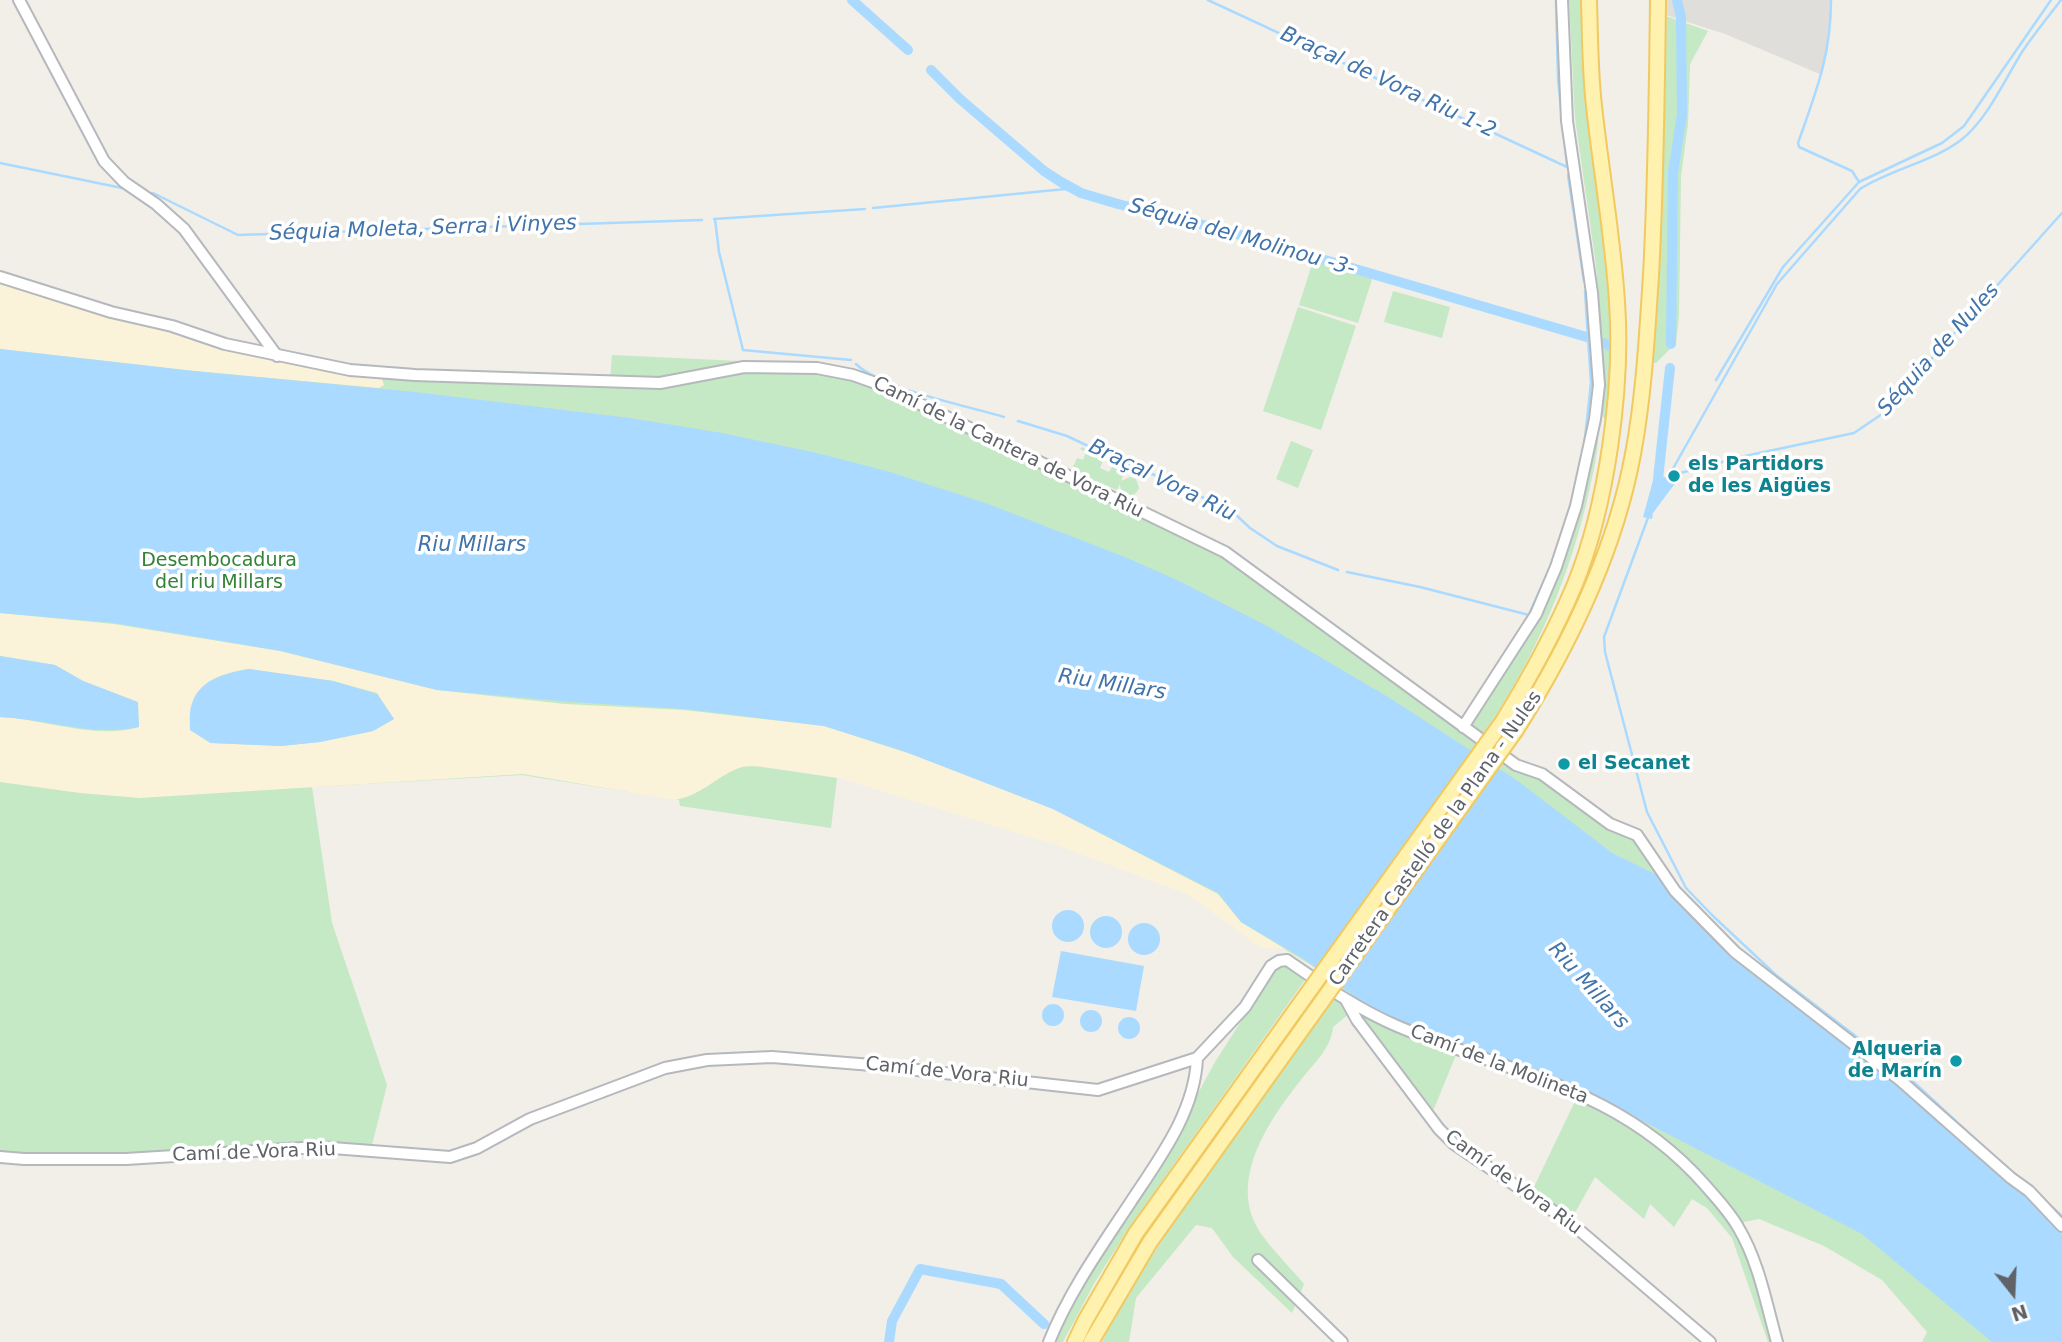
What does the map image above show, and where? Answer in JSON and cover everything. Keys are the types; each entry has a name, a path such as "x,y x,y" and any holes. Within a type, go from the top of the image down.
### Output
{"main road":[{"name":"Carretera Castelló de la Plana - Nules","path":"1075,1342 1136,1233 1503,721 1547,646 1576,582 1596,514 1610,445 1618,361 1617,302 1594,103 1589,0"},
{"name":"Carretera Castelló de la Plana - Nules","path":"1091,1342 1150,1242 1516,730 1560,656 1590,593 1614,523 1632,456 1647,338 1656,179 1658,0"}],"street":[{"path":"19,0 104,161 124,182 156,204 184,229 277,356"},
{"path":"1464,727 1536,614 1556,567 1576,506 1595,419 1599,385 1593,306 1567,121 1562,0"},
{"name":"Camí de la Cantera de Vora Riu","path":"0,277 111,312 172,326 225,344 350,370 509,379 660,383 744,367 817,368 853,375 881,385 1225,552 1516,765 1542,774 1610,824 1637,835 1675,891 1735,952 1899,1080 2029,1191 2062,1226"},
{"name":"Camí de Vora Riu","path":"0,1157 126,1159 319,1147 450,1157 477,1148 530,1119 665,1068 682,1063 738,1058 786,1058 872,1065 1098,1090 1197,1058 1245,1007 1271,966 1287,960 1346,1000 1365,1031 1438,1129 1454,1144 1571,1223 1710,1342"},
{"name":"Camí de la Molineta","path":"1346,1000 1395,1025 1565,1087 1627,1117 1665,1146 1698,1177 1737,1225 1754,1257 1777,1342"},
{"path":"1049,1342 1090,1265 1161,1156 1182,1116 1191,1094 1197,1058"},
{"path":"1258,1261 1342,1342"}],"shaded area":[{"path":"1663,0 1831,0 1828,48 1822,75 1725,34 1663,14"}],"green space":[{"path":"1569,0 1583,0 1589,107 1610,327 1607,423 1602,415 1605,385 1596,265 1575,118"},
{"path":"1663,15 1708,31 1690,64 1688,124 1681,176 1679,316 1676,343 1656,363 1652,362 1662,219"},
{"path":"1314,258 1373,276 1358,323 1299,305"},
{"name":"Riu Millars","path":"0,282 332,369 660,383 745,369 777,368 853,376 1210,546 1543,779 1634,838 1672,894 2024,1193 2062,1232 2062,1342 1922,1342 1927,1332 1882,1280 1824,1246 1759,1219 1739,1223 1647,1127 1633,1116 1596,1097 1514,1063 1403,1024 1366,1006 1311,965 1241,923 1218,895 951,770 762,767 837,778 831,828 680,806 679,800 522,775 312,787 332,923 387,1085 371,1149 126,1157 0,1156"},
{"path":"1393,291 1450,307 1442,338 1384,322"},
{"path":"1298,307 1356,326 1321,430 1263,411"},
{"path":"612,355 740,361 743,366 659,382 610,381"},
{"path":"1597,418 1598,444 1590,487 1561,586 1533,649 1500,709 1481,737 1468,722 1539,612"},
{"path":"1291,441 1313,450 1298,488 1276,479"},
{"path":"1082,447 1104,458 1100,468 1109,472 1114,463 1126,469 1121,481 1130,477 1136,479 1139,488 1134,495 1124,494 1120,484 1117,490 1091,479 1073,467 1077,458 1083,460 1086,452 1080,449"},
{"path":"1285,963 1307,977 1130,1226 1095,1282 1063,1342 1053,1342 1094,1264 1166,1152 1215,1062 1272,973"},
{"path":"1335,995 1349,1014 1333,1027 1332,1035 1321,1056 1267,1129 1258,1146 1248,1184 1254,1221 1269,1245 1304,1284 1292,1313 1233,1257 1212,1228 1196,1225 1136,1298 1129,1342 1102,1342 1122,1302 1168,1231"},
{"path":"1349,1002 1458,1050 1431,1116"},
{"path":"1578,1095 1645,1133 1719,1205 1751,1258 1774,1342 1768,1342 1732,1238 1707,1208 1692,1199 1674,1227 1650,1204 1644,1219 1595,1177 1572,1218 1532,1191"}],"sand":[{"path":"0,278 110,313 381,376 384,385 379,388 194,371 0,349"},
{"path":"0,613 114,624 280,651 437,690 565,704 684,710 824,726 920,757 1053,809 1218,894 1241,922 1285,949 1261,948 1189,895 1057,845 839,778 789,770 742,767 695,793 675,800 523,774 140,798 0,782 0,717 88,730 139,727 137,702 83,681 55,665 0,656","holes":["249,669 333,681 377,693 394,719 373,731 320,742 281,746 210,743 190,730 193,703 198,693 222,675"]}],"water":[{"name":"Riu Millars","path":"0,349 415,392 630,418 722,433 890,472 988,504 1177,580 1269,627 1388,697 1518,781 1612,853 1659,876 1672,895 1701,926 1753,975 1897,1084 2024,1194 2059,1231 2062,1235 2062,1342 1992,1342 1862,1234 1596,1097 1513,1062 1404,1024 1368,1006 1302,958 1241,922 1218,893 1053,809 903,751 824,726 685,709 437,690 281,651 114,623 0,613"},
{"path":"1657,466 1664,469 1662,476 1676,482 1653,513 1652,519 1643,517"},
{"path":"0,656 55,665 83,681 138,702 139,727 122,730 87,729 0,717"},
{"path":"249,669 333,681 377,694 394,719 373,731 320,742 281,746 211,743 190,730 191,707 199,690 213,679"},
{"path":"1068,910 1079,915 1084,926 1079,937 1068,942 1057,937 1052,926 1057,915"},
{"path":"1106,916 1117,921 1122,932 1117,943 1106,948 1095,943 1090,932 1095,921"},
{"path":"1144,923 1155,928 1160,939 1155,950 1144,955 1133,950 1128,939 1133,928"},
{"path":"1061,951 1144,966 1136,1011 1052,997"},
{"path":"1053,1004 1061,1007 1064,1015 1061,1023 1053,1026 1045,1023 1042,1015 1045,1007"},
{"path":"1091,1010 1099,1013 1102,1021 1099,1029 1091,1032 1083,1029 1080,1021 1083,1013"},
{"path":"1129,1017 1137,1020 1140,1028 1137,1036 1129,1039 1121,1036 1118,1028 1121,1020"}],"waterway":[{"name":"Séquia del Molinou -3-","path":"852,0 908,50"},
{"name":"Braçal de Vora Riu 1-2","path":"1208,0 1567,167"},
{"path":"1556,0 1558,79 1567,166"},
{"path":"1671,344 1673,173 1682,114 1681,17 1677,0"},
{"path":"1831,0 1825,56 1798,143 1799,147 1852,171 1859,182"},
{"path":"1716,380 1783,267 1859,182 1942,143 1964,126 2051,0"},
{"path":"1666,481 1777,284 1860,189 1950,148 1970,132 1987,110 2027,45 2061,0"},
{"name":"Séquia del Molinou -3-","path":"931,70 960,99 1044,171 1081,193 1216,228 1590,338"},
{"path":"0,163 122,188"},
{"name":"Braçal de Vora Riu 1-2","path":"1568,175 1584,281"},
{"name":"Séquia Moleta, Serra i Vinyes","path":"873,208 1065,189 1081,193"},
{"name":"Séquia Moleta, Serra i Vinyes","path":"150,194 153,193 238,235 702,220"},
{"name":"Séquia Moleta, Serra i Vinyes","path":"714,219 865,209"},
{"name":"Séquia de Nules","path":"1669,476 1745,456 1854,433 1882,414 2062,213"},
{"name":"Braçal Vora Riu","path":"715,219 719,252 743,350 851,360"},
{"name":"Braçal de Vora Riu 1-2","path":"1584,447 1591,383 1585,292"},
{"name":"Séquia del Molinou -3-","path":"1603,343 1610,346"},
{"name":"Braçal Vora Riu","path":"856,364 868,373 904,389 1004,417"},
{"path":"1658,479 1670,368"},
{"name":"Braçal Vora Riu","path":"1018,421 1067,436 1232,511 1250,528 1277,546 1338,570"},
{"path":"1649,515 1604,637 1605,652 1647,812 1686,888 1776,975 1905,1074 1986,1149"},
{"name":"Braçal de Vora Riu 1-2","path":"1530,612 1553,561"},
{"name":"Braçal Vora Riu","path":"1347,572 1420,587 1529,615"},
{"path":"2021,1179 2062,1216"},
{"path":"889,1342 892,1321 920,1269 1001,1284 1044,1324"}],"place":[{"name":"els Partidors de les Aigües","path":"1674,476"},
{"name":"el Secanet","path":"1564,764"},
{"name":"Alqueria de Marín","path":"1956,1061"}],"park label":[{"name":"Desembocadura del riu Millars","path":"219,572"}]}
